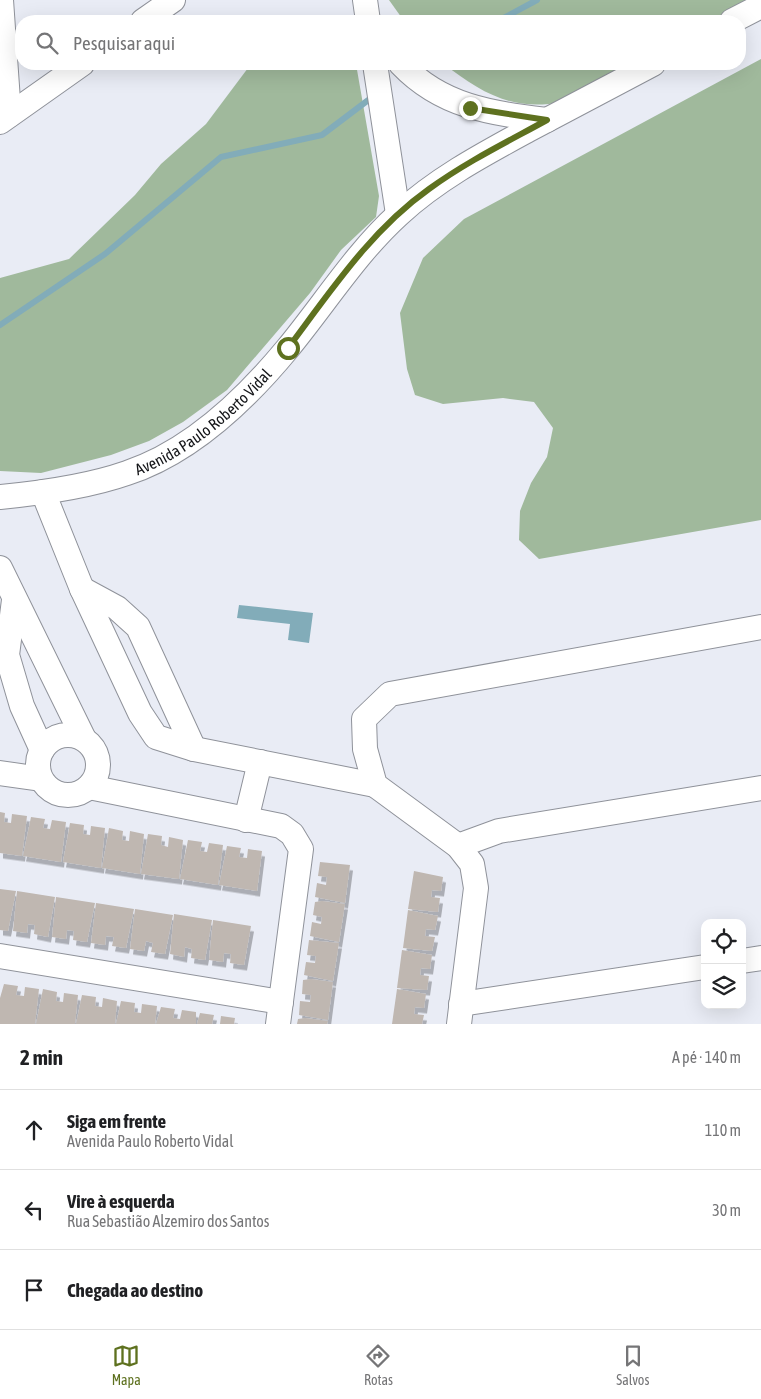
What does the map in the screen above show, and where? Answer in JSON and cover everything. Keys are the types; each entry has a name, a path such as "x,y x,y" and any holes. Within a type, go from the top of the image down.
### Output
{"street":[{"path":"1,0 4,119"},
{"path":"152,15 173,0"},
{"path":"365,0 367,15"},
{"path":"744,15 761,6"},
{"path":"4,119 73,70"},
{"path":"376,70 398,214"},
{"path":"408,70 426,84 470,108 547,120"},
{"name":"Avenida Paulo Roberto Vidal","path":"0,497 99,482 128,473 159,460 191,440 259,380 288,348 343,275 398,214 427,190 460,168 642,70"},
{"path":"43,492 82,589 140,713 156,737 194,749 375,786 458,846 472,864 476,888 460,1014 701,968"},
{"path":"0,568 14,600 84,739 96,753 98,762 98,772 89,787 81,792 64,795 47,787 41,779 39,759 42,750 57,738 66,735 84,739"},
{"path":"82,589 117,608 138,627 194,749"},
{"path":"14,600 7,655 22,706 42,750"},
{"path":"375,786 365,749 364,718 390,694 761,627"},
{"path":"246,820 260,762"},
{"path":"0,773 41,779"},
{"path":"0,956 279,1013 301,848 292,834 280,826 89,787"},
{"path":"458,846 499,831 761,788"},
{"path":"746,960 761,958"}],"green space":[{"path":"389,0 750,0 722,15 400,15"},
{"path":"761,59 761,520 539,559 519,540 520,511 531,483 547,457 553,428 534,402 503,398 443,404 415,395 407,369 400,313 423,258 464,219 741,70 746,70 746,67"},
{"path":"246,70 357,70 379,196 376,217 341,250 310,293 227,390 183,422 149,441 111,455 41,473 0,471 0,278 69,259 135,195 161,164 206,124"},
{"path":"452,70 622,70 568,100 544,104 512,102 484,91"}],"water":[{"path":"239,605 313,613 309,643 288,640 290,624 237,618"}],"building":[{"path":"0,812 5,813 4,822 11,823 12,814 27,816 22,856 0,853"},
{"path":"31,817 45,819 43,828 50,829 52,820 66,822 61,862 23,856"},
{"path":"70,823 84,825 83,834 90,835 91,826 105,828 101,868 63,862"},
{"path":"109,828 123,831 122,840 129,841 130,831 144,834 140,874 102,868"},
{"path":"148,834 162,836 161,845 168,847 169,837 183,840 179,879 141,874"},
{"path":"188,840 202,842 200,851 207,852 209,843 223,845 218,885 180,879"},
{"path":"227,846 241,848 239,857 247,858 248,849 262,851 257,891 219,885"},
{"path":"320,862 350,865 345,903 315,897 317,883 326,885 327,877 318,876"},
{"path":"414,871 443,877 441,891 432,890 431,897 440,898 438,912 408,909"},
{"path":"0,889 16,891 8,931 0,930"},
{"path":"17,891 55,897 48,937 34,934 35,925 28,924 27,933 13,931"},
{"path":"56,897 95,903 87,942 73,940 74,931 67,930 66,939 52,937"},
{"path":"315,902 345,904 339,942 310,936 312,922 321,924 322,917 313,915"},
{"path":"96,903 134,909 126,948 112,946 114,937 106,936 105,945 91,943"},
{"path":"135,909 173,915 165,954 151,952 153,943 146,941 144,951 130,949"},
{"path":"408,910 438,916 435,930 426,929 425,936 435,937 432,951 403,948"},
{"path":"174,914 212,920 205,960 191,958 192,949 185,947 184,957 170,954"},
{"path":"213,920 251,926 244,965 230,963 231,954 224,953 223,962 209,960"},
{"path":"309,940 339,943 333,981 304,975 306,962 315,963 316,956 307,955"},
{"path":"402,950 432,955 430,969 421,968 420,975 429,976 427,990 397,988"},
{"path":"311,979 333,982 328,1020 299,1015 300,1001 310,1002 311,995 302,994 303,980"},
{"path":"4,984 18,986 16,995 24,996 25,987 39,989 35,1024 0,1024 0,998"},
{"path":"43,989 57,992 56,1001 63,1002 64,993 78,995 75,1024 36,1024"},
{"path":"397,989 426,994 424,1008 415,1007 414,1014 424,1015 422,1024 392,1024"},
{"path":"82,995 96,997 95,1006 102,1007 103,998 117,1001 115,1024 76,1024"},
{"path":"121,1001 135,1003 134,1012 141,1013 142,1004 157,1006 155,1024 116,1024"},
{"path":"161,1007 175,1009 173,1018 180,1019 182,1010 196,1012 196,1024 156,1024"},
{"path":"200,1013 214,1015 212,1024 197,1024"},
{"path":"221,1016 235,1018 234,1024 220,1024"},
{"path":"298,1019 328,1021 327,1024 297,1024"}],"waterway":[{"path":"509,15 537,0"},
{"path":"0,325 105,254 221,157 322,135 371,98"}],"route":[{"path":"288,348 343,275 398,214 427,190 460,168 547,120 470,108"}]}
